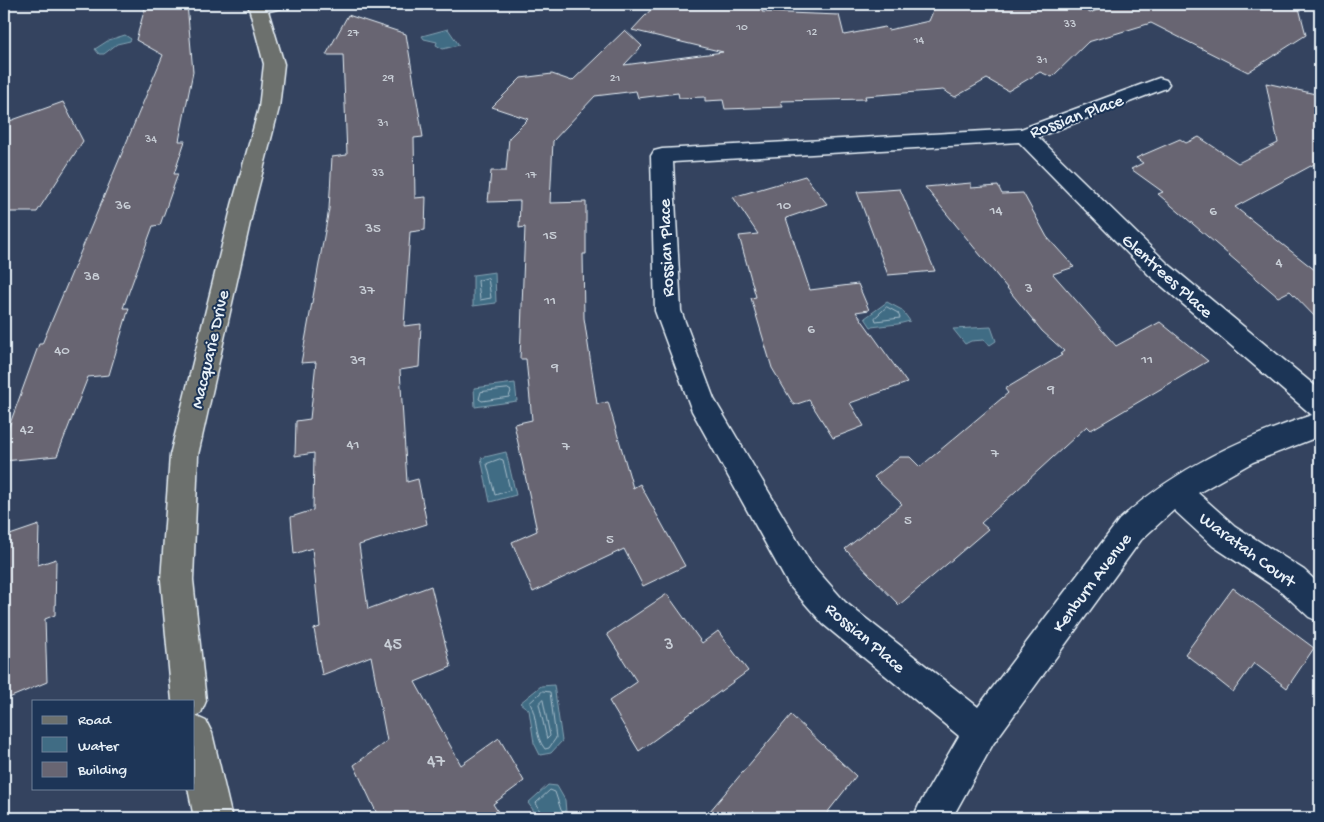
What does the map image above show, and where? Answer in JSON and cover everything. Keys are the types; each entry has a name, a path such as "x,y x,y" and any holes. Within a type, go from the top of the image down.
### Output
{"main road":[{"name":"Macquarie Drive","path":"189,700 177,580 184,454 243,205 269,108 274,64 264,5"},
{"path":"195,737 213,818"}],"street":[{"name":"Rossian Place","path":"980,732 834,613 799,573 702,402 668,311 662,156 1024,135 1159,84"},
{"name":"Glentrees Place","path":"1024,135 1158,269 1320,406"},
{"name":"Kenburn Avenue","path":"932,818 980,732 1130,530 1153,507 1175,492 1260,445 1320,424"},
{"name":"Waratah Court","path":"1175,492 1224,536 1293,581 1320,606"}],"water":[{"path":"448,29 459,45 443,49 436,45 437,42 424,39 422,36"},
{"path":"125,35 131,39 130,41 117,44 104,54 99,54 95,49 109,40"},
{"path":"495,272 496,303 473,306 473,275"},
{"path":"887,302 902,310 910,321 871,327 865,318"},
{"path":"991,327 996,341 990,345 984,340 971,341 965,344 953,329"},
{"path":"515,383 517,401 475,407 474,388"},
{"path":"506,452 516,495 490,502 481,458"},
{"path":"554,685 562,741 551,753 540,755 534,743 529,710 520,703 541,686"},
{"path":"548,785 557,786 565,800 566,812 574,817 586,814 587,818 539,818 528,803"}],"building":[{"path":"146,4 187,4 193,72 179,141 185,141 174,174 178,174 160,225 153,226 123,308 129,308 109,375 88,377 57,456 4,461 4,440 39,344 42,344 163,55 136,40"},
{"path":"656,4 763,7 762,12 839,15 844,35 885,27 888,30 929,21 936,4 1077,4 1090,13 1111,4 1298,4 1306,35 1248,72 1151,23 1088,42 1052,77 1040,72 1008,91 987,79 955,97 943,90 865,96 866,99 781,101 783,107 725,109 723,100 705,101 705,97 679,98 678,93 638,98 636,91 595,96 553,141 550,203 586,202 586,254 583,254 584,318 597,404 608,402 633,488 640,484 685,566 643,586 624,549 533,592 512,542 537,531 514,424 532,420 526,359 520,359 525,227 519,228 520,201 488,202 491,171 506,171 509,138 528,119 492,107 521,78 552,74 572,81 625,30 642,46 624,65 723,52 632,30"},
{"path":"348,15 406,34 423,137 414,138 415,198 426,197 425,230 410,232 404,326 421,324 419,367 400,370 407,482 418,479 427,524 359,545 368,609 431,586 451,667 415,682 461,765 499,738 524,781 493,804 502,818 379,818 354,765 387,741 371,656 322,675 314,629 320,627 312,548 294,554 291,517 313,510 314,453 295,456 296,421 310,419 316,362 301,363 329,209 332,157 347,155 343,55 326,55"},
{"path":"1266,83 1320,95 1320,161 1235,207 1320,274 1320,322 1290,291 1278,297 1158,194 1163,192 1131,169 1143,163 1136,158 1180,139 1186,143 1199,137 1238,163 1278,143"},
{"path":"63,102 83,141 37,212 4,212 4,123"},
{"path":"805,176 827,204 786,218 810,290 858,284 869,310 856,312 907,383 850,403 864,426 833,438 809,400 794,405 772,368 751,298 756,297 739,236 758,234 733,197"},
{"path":"971,183 971,188 998,186 1002,194 1023,193 1047,237 1074,267 1053,274 1116,346 1160,322 1208,361 1091,430 1087,426 981,523 988,529 899,605 845,549 902,504 874,477 900,457 910,457 920,467 1008,393 1005,389 1062,355 1060,354 1064,351 1042,331 925,187"},
{"path":"900,189 935,271 888,275 857,192"},
{"path":"39,525 38,565 56,559 55,615 45,619 47,682 4,700 4,537"},
{"path":"1233,588 1314,648 1287,688 1254,663 1233,692 1185,654"},
{"path":"667,594 702,643 718,631 748,671 639,751 609,701 637,682 607,634"},
{"path":"791,715 856,776 823,818 704,818"}]}
